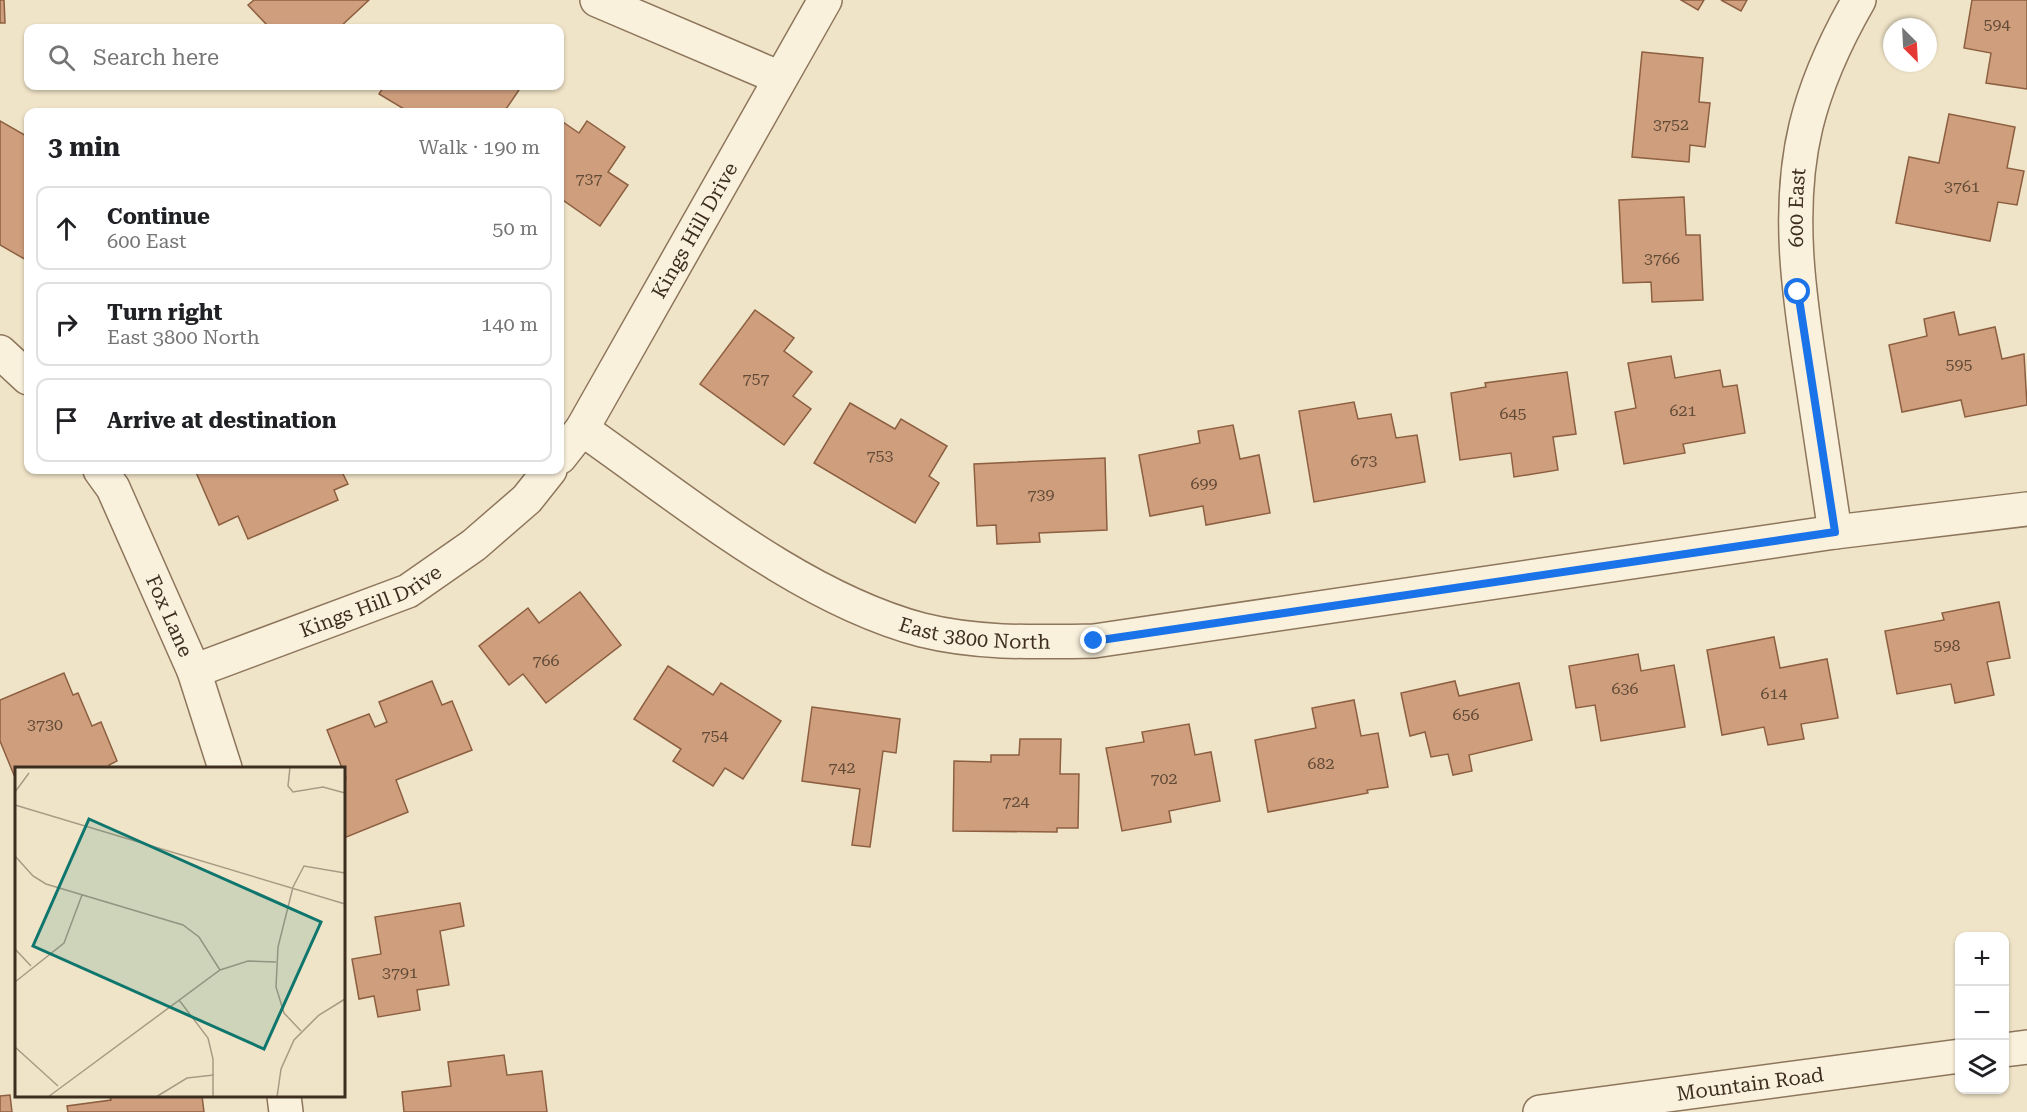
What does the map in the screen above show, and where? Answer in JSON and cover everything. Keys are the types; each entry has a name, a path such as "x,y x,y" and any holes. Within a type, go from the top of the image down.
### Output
{"street":[{"path":"597,0 780,78"},
{"name":"Kings Hill Drive","path":"564,452 582,429 825,0"},
{"name":"600 East","path":"1835,532 1798,292 1796,246 1798,178 1806,128 1819,82 1859,0"},
{"path":"0,352 24,374"},
{"name":"East 3800 North","path":"582,429 772,561 843,601 921,630 994,642 1094,641 1835,532 2027,509"},
{"name":"Fox Lane","path":"103,474 113,488 194,670 225,767"},
{"name":"Kings Hill Drive","path":"194,670 408,591 474,545 527,498 547,474"},
{"path":"2009,1049 2027,1047"},
{"name":"Mountain Road","path":"1540,1112 1955,1057"},
{"path":"284,1097 286,1112"}],"building":[{"path":"0,0 4,0 5,23 0,23"},
{"path":"254,0 369,0 343,24 266,24 248,5"},
{"path":"1681,0 1704,0 1698,10"},
{"path":"1721,0 1747,0 1741,11"},
{"path":"1972,0 2027,0 2027,89 1986,83 1991,53 1964,48"},
{"path":"1642,52 1703,58 1699,102 1710,103 1705,147 1690,145 1689,162 1632,157"},
{"path":"382,90 519,90 507,108 402,108 379,94"},
{"path":"1949,114 2015,127 2007,168 2024,171 2017,205 1998,202 1990,241 1896,223 1909,157 1939,163"},
{"path":"0,121 24,135 24,259 0,245"},
{"path":"587,121 625,147 608,172 628,185 600,226 564,201 564,123 579,133"},
{"path":"1684,197 1686,235 1700,235 1703,300 1652,302 1651,282 1623,283 1619,200"},
{"path":"755,310 794,338 784,351 812,372 793,396 811,409 784,445 700,384"},
{"path":"1954,312 1959,335 1995,327 2002,359 2024,354 2027,405 1965,417 1961,400 1902,412 1889,345 1927,336 1924,319"},
{"path":"1671,356 1675,378 1720,370 1723,387 1737,385 1745,433 1683,444 1685,453 1624,464 1615,412 1636,408 1628,363"},
{"path":"1567,372 1576,434 1553,437 1558,470 1514,477 1511,453 1460,460 1451,393 1486,387 1485,383"},
{"path":"1354,402 1358,419 1391,414 1396,438 1417,435 1425,482 1314,502 1299,411"},
{"path":"850,403 895,429 901,419 947,446 929,476 939,483 915,523 814,463"},
{"path":"1233,425 1240,459 1259,455 1270,513 1206,525 1203,506 1150,516 1139,455 1200,443 1198,431"},
{"path":"1105,458 1107,530 1039,533 1040,542 997,544 996,525 977,526 974,464"},
{"path":"197,474 343,474 348,484 334,490 338,500 248,539 238,516 219,525"},
{"path":"580,592 621,645 546,703 523,674 509,685 479,646 528,608 539,623"},
{"path":"1999,602 2010,658 1987,662 1994,695 1955,703 1951,684 1897,694 1885,631 1944,620 1942,613"},
{"path":"1774,637 1780,668 1827,659 1838,718 1801,724 1804,739 1768,745 1764,727 1722,735 1707,650"},
{"path":"1638,654 1641,671 1674,665 1685,727 1601,741 1595,705 1576,708 1569,666"},
{"path":"668,666 713,695 721,683 781,721 743,779 725,768 713,786 673,761 681,749 634,719"},
{"path":"64,673 73,695 78,693 92,726 101,722 117,761 109,765 110,767 15,767 15,778 0,741 0,700"},
{"path":"432,681 442,705 452,701 472,750 396,780 408,812 345,838 345,767 342,767 327,730 369,714 375,727 387,722 379,702"},
{"path":"1455,681 1459,696 1519,683 1532,740 1469,755 1472,771 1453,775 1448,754 1431,757 1425,732 1410,736 1401,693"},
{"path":"1354,700 1361,736 1378,733 1388,787 1268,812 1255,740 1316,728 1312,708"},
{"path":"812,707 900,719 896,753 883,751 870,847 852,845 860,789 802,781"},
{"path":"1189,724 1195,755 1211,752 1220,801 1169,811 1171,822 1122,831 1106,748 1144,742 1142,732"},
{"path":"1020,739 1061,739 1060,774 1079,774 1078,828 1057,828 1057,832 953,831 954,761 991,762 991,755 1019,755"},
{"path":"460,903 464,926 440,931 449,985 417,990 420,1010 378,1017 374,996 359,999 352,959 381,954 375,917"},
{"path":"504,1055 507,1075 542,1071 547,1112 404,1112 402,1092 451,1086 448,1062"},
{"path":"10,1095 12,1112 0,1112 0,1096"},
{"path":"110,1097 202,1097 204,1112 68,1112 67,1106 111,1100"}],"route":[{"path":"1094,641 1835,532 1798,292"}]}
